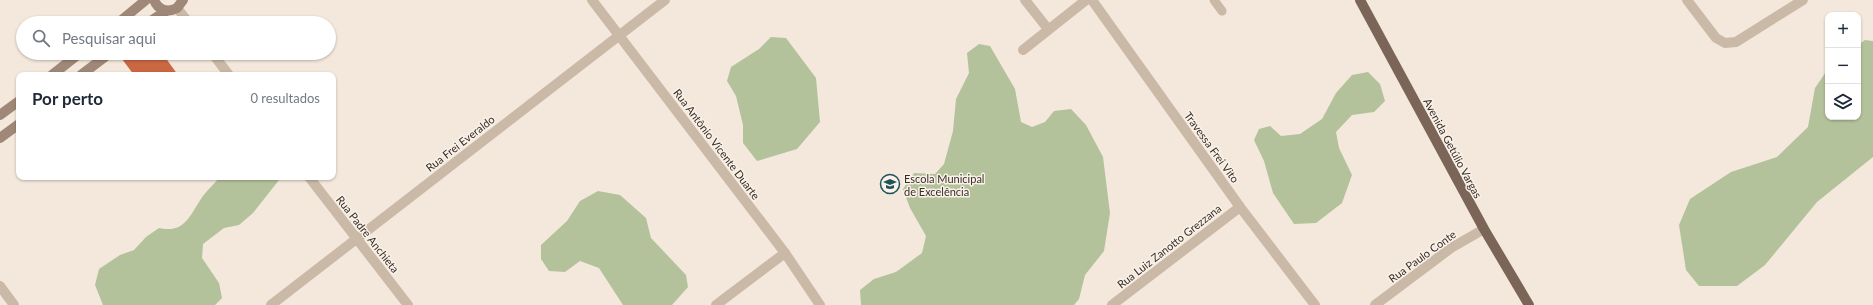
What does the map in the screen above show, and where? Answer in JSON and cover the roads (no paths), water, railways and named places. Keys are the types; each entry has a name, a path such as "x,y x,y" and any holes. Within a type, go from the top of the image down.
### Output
{"main road":[{"path":"127,16 146,0"},
{"path":"154,0 160,9 166,11"},
{"name":"Avenida Getúlio Vargas","path":"1360,0 1484,229 1529,305"},
{"path":"158,16 180,4"},
{"path":"56,72 71,60"},
{"path":"85,72 101,60"},
{"path":"0,115 16,103"},
{"path":"0,138 16,126"}],"street":[{"name":"Rua Antônio Vicente Duarte","path":"592,0 785,253 820,305"},
{"name":"Rua Frei Everaldo","path":"271,305 665,0"},
{"path":"1025,0 1048,29"},
{"path":"1023,50 1086,0"},
{"name":"Travessa Frei Vito","path":"1092,0 1240,207 1315,305"},
{"path":"1687,0 1716,38 1725,43 1736,42 1803,0"},
{"path":"180,4 186,16"},
{"path":"217,60 227,72"},
{"name":"Rua Padre Anchieta","path":"310,180 408,305"},
{"name":"Rua Luiz Zanotto Grezzana","path":"1112,305 1240,207"},
{"name":"Rua Paulo Conte","path":"1375,305 1452,248 1484,229"},
{"path":"716,305 785,253"},
{"path":"0,286 14,305"}],"lane":[{"path":"1214,0 1222,11"}],"place":[{"name":"Escola Municipal de Excelência","path":"890,184"}]}
